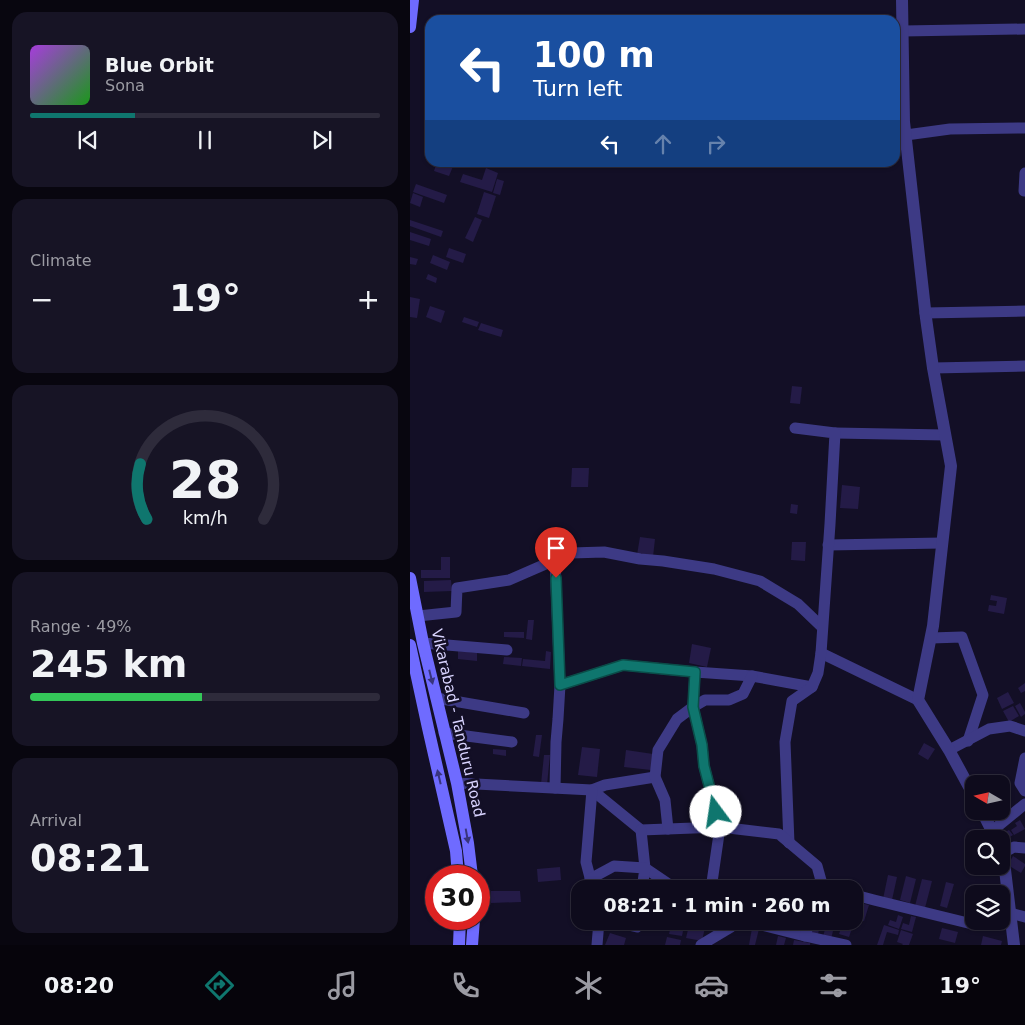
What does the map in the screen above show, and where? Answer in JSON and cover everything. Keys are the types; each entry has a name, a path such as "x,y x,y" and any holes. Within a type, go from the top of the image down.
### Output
{"main road":[{"path":"410,27 413,0"},
{"name":"Vikarabad - Tanduru Road","path":"410,578 418,616 416,644 434,756 456,851 457,865"},
{"name":"Vikarabad - Tanduru Road","path":"416,644 436,698 457,783 471,865"},
{"path":"434,756 449,751"},
{"path":"459,945 460,930"},
{"path":"472,945 473,930"}],"street":[{"path":"902,0 904,122 933,368 950,466 933,626 918,700"},
{"path":"903,32 1025,29"},
{"path":"906,135 950,129 1025,128"},
{"path":"1024,192 1025,173"},
{"path":"926,313 1025,311"},
{"path":"933,368 1025,366"},
{"path":"795,428 835,433 945,435"},
{"path":"789,843 785,742 792,701 812,688 818,674 821,653 835,433"},
{"path":"828,545 942,543"},
{"path":"418,616 456,612 457,588 509,580 571,552 604,552 714,569 760,581 798,604 822,628"},
{"path":"555,560 560,685 555,788"},
{"path":"931,638 962,637 983,695 968,741"},
{"path":"416,644 507,650"},
{"path":"821,653 918,700 965,779"},
{"path":"560,685 623,665 752,676 812,688"},
{"path":"695,672 693,707 702,745 704,766 720,827 712,880"},
{"path":"668,829 665,800 654,777 658,750 677,718 705,700 729,700 743,694 752,676"},
{"path":"436,698 524,713"},
{"path":"949,750 989,729 1010,726 1025,731"},
{"path":"444,732 512,742"},
{"path":"1025,758 1020,783 1025,791"},
{"path":"457,783 592,790 605,785 654,777"},
{"path":"592,790 641,830 720,827 779,834 817,866 820,880"},
{"path":"591,880 586,862 592,790"},
{"path":"999,830 1025,804"},
{"path":"641,830 645,868 643,880"},
{"path":"1010,848 1025,848"},
{"path":"597,880 614,866 645,868 663,880"},
{"path":"863,897 965,922"},
{"path":"1014,945 1010,913 1025,917"},
{"path":"597,945 598,930"},
{"path":"701,945 726,930"},
{"path":"781,930 846,945"},
{"path":"805,936 807,930"}],"building":[{"path":"435,167 453,167 449,176 434,171"},
{"path":"486,168 498,173 492,192 460,182 463,174 482,180"},
{"path":"497,179 504,181 500,195 493,193"},
{"path":"416,184 447,195 444,203 413,192"},
{"path":"484,192 496,196 489,218 477,214"},
{"path":"413,193 423,197 420,207 410,203"},
{"path":"475,217 482,220 473,242 465,238"},
{"path":"410,220 443,231 441,237 410,226"},
{"path":"410,232 431,239 429,246 410,240"},
{"path":"449,248 466,254 463,263 446,257"},
{"path":"433,255 450,262 447,270 430,263"},
{"path":"410,257 418,259 416,265 410,264"},
{"path":"428,274 437,278 436,283 426,279"},
{"path":"410,297 420,299 417,318 410,317"},
{"path":"430,306 445,311 441,323 426,317"},
{"path":"464,317 479,322 477,327 462,322"},
{"path":"481,323 503,330 501,337 478,330"},
{"path":"792,386 802,387 800,404 790,403"},
{"path":"572,468 589,468 588,487 571,487"},
{"path":"842,485 860,487 858,509 840,508"},
{"path":"791,504 798,505 797,514 790,513"},
{"path":"640,537 655,539 653,557 637,555"},
{"path":"792,542 806,542 805,561 791,560"},
{"path":"441,557 450,557 450,578 421,578 421,570 441,570"},
{"path":"451,580 452,591 424,592 424,581"},
{"path":"991,595 1007,598 1004,614 988,611 989,605 996,606 997,601 990,600"},
{"path":"528,620 534,620 532,640 526,639"},
{"path":"504,632 524,632 524,638 504,637"},
{"path":"692,644 711,648 707,667 689,663"},
{"path":"458,651 477,653 477,661 458,659"},
{"path":"546,651 551,652 550,669 522,666 523,659 545,661"},
{"path":"504,657 522,658 521,666 503,664"},
{"path":"1025,683 1025,691 1021,693 1018,688"},
{"path":"1008,692 1014,703 1002,709 997,698"},
{"path":"1020,703 1025,712 1021,717 1015,706"},
{"path":"1013,706 1019,716 1009,722 1003,711"},
{"path":"536,735 542,735 539,757 533,756"},
{"path":"924,743 935,749 928,760 918,754"},
{"path":"582,747 600,749 597,777 578,775"},
{"path":"493,749 506,750 506,756 493,754"},
{"path":"626,750 653,754 651,770 624,767"},
{"path":"544,755 550,755 547,785 541,784"},
{"path":"1020,820 1025,829 1014,835 1011,830 1017,826 1015,823"},
{"path":"1013,856 1025,864 1021,873 1010,866"},
{"path":"560,867 561,880 538,882 537,869"},
{"path":"888,875 897,877 892,900 883,899"},
{"path":"906,876 916,879 910,903 900,900"},
{"path":"922,879 932,881 925,908 915,906"},
{"path":"946,882 954,884 947,908 940,906"},
{"path":"491,891 520,891 521,902 491,903"},
{"path":"863,904 869,905 863,921"},
{"path":"898,915 903,917 899,929 888,925 890,920 896,922"},
{"path":"911,916 916,917 912,932 901,929 903,923 909,925"},
{"path":"884,925 899,930 898,935 887,932 883,945 877,945"},
{"path":"942,928 958,932 955,943 939,939"},
{"path":"670,930 683,930 682,936 669,934"},
{"path":"688,930 704,930 702,941 686,938"},
{"path":"752,930 759,930 755,945 749,945"},
{"path":"813,930 819,930 817,938 811,936"},
{"path":"825,930 833,931 831,939 823,937"},
{"path":"840,930 851,930 849,937 839,934"},
{"path":"901,930 913,934 909,945 902,945 897,942"},
{"path":"610,933 626,938 624,945 605,945"},
{"path":"778,936 786,938 784,945 776,945"},
{"path":"983,936 1002,941 1001,945 981,945"},
{"path":"667,937 681,940 680,945 665,945"},
{"path":"794,940 810,943 810,945 793,945"}],"route":[{"path":"556,578 560,685 623,665 695,672 693,707 702,745 704,766 716,812"}]}
